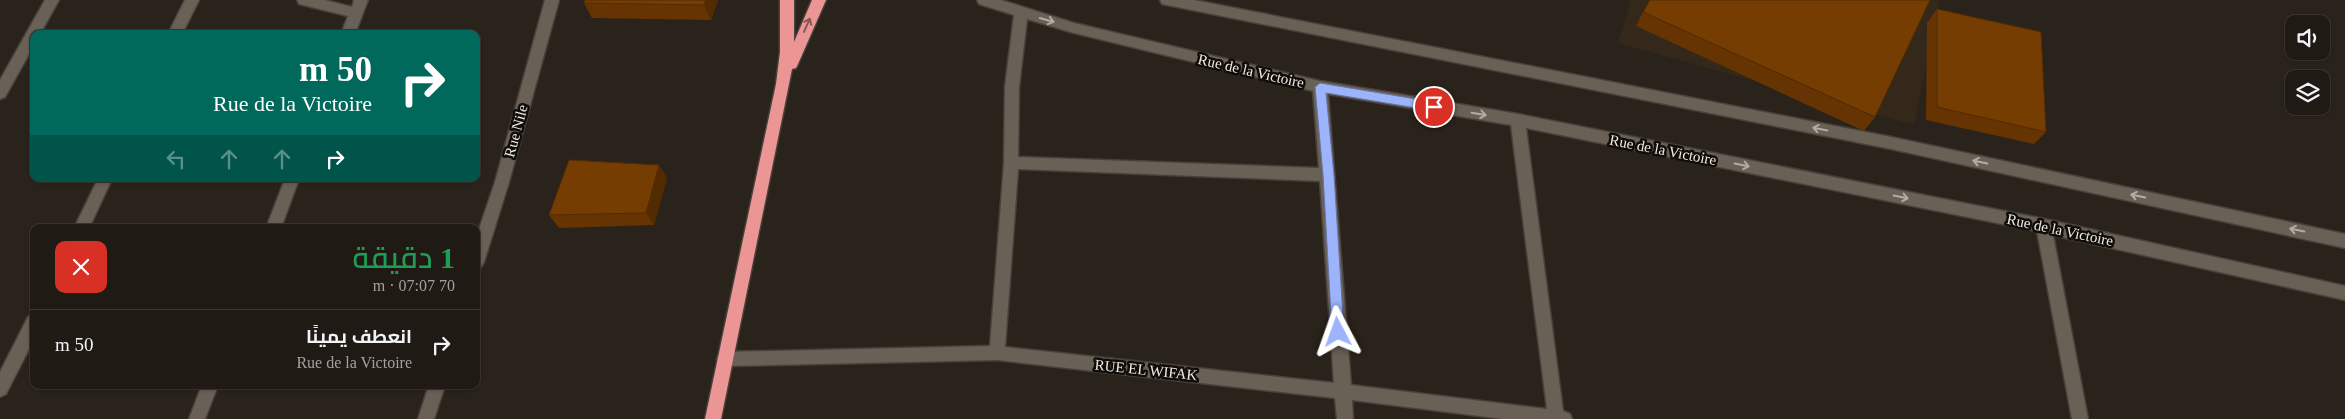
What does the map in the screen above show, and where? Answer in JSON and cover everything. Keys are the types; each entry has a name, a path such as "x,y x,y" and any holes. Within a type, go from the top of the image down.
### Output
{"highway":[{"path":"713,419 783,84 787,52 787,0"},
{"path":"783,84 810,18 820,0"}],"street":[{"path":"35,30 52,0"},
{"path":"177,30 192,0"},
{"path":"304,0 355,13"},
{"path":"349,30 361,0"},
{"name":"Rue Nile","path":"480,250 502,182 552,0"},
{"name":"Rue de la Victoire","path":"984,0 1129,42 1320,87 1518,120 2044,226 2345,293"},
{"path":"1167,0 1891,143 2345,240"},
{"path":"998,353 1011,163 1012,87 1021,12"},
{"path":"0,93 30,39"},
{"path":"1320,87 1345,419"},
{"path":"1518,120 1560,418"},
{"path":"1011,163 1328,175"},
{"path":"83,224 104,182"},
{"path":"275,224 291,182"},
{"path":"2044,226 2080,419"},
{"path":"0,389 30,330"},
{"name":"RUE EL WIFAK","path":"725,359 998,353 1342,391 1560,418"},
{"path":"197,419 208,389"},
{"path":"426,419 436,389"}],"shaded area":[{"path":"1631,0 1939,0 1914,125 1618,43"}],"building":[{"path":"585,0 706,0 704,5 584,3"},
{"path":"1650,0 1930,0 1875,117 1643,12"},
{"path":"1937,9 2041,32 2046,132 1937,107"},
{"path":"569,160 659,165 646,213 549,215"}],"route":[{"path":"1338,332 1328,175 1320,87 1434,107"}]}
